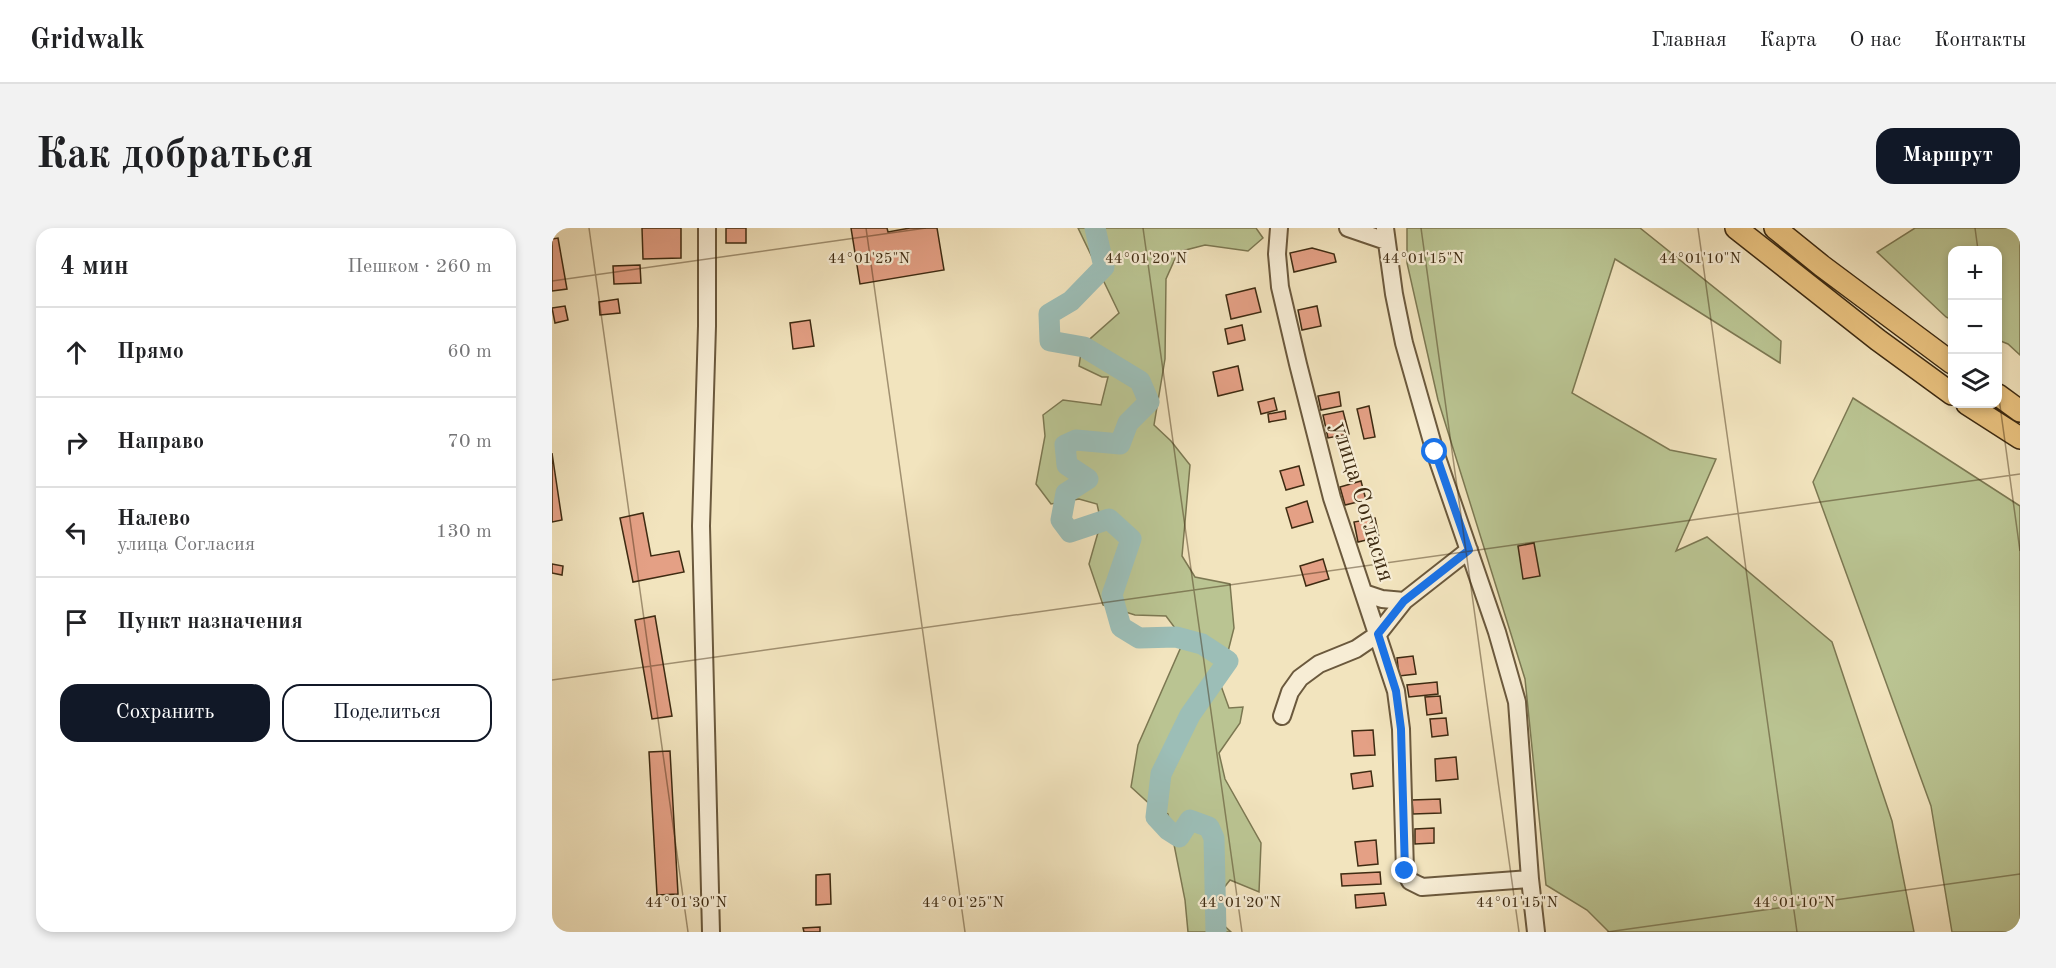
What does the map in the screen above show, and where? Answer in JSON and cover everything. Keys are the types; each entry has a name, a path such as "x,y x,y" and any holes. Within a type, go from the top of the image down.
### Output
{"main road":[{"path":"1736,228 1878,339 1948,390"},
{"path":"1775,228 1822,266 1948,359"},
{"path":"2002,398 2020,411"},
{"path":"1973,408 2020,438"}],"street":[{"path":"707,228 707,326 701,526 711,932"},
{"name":"улица Согласия","path":"1279,228 1277,254 1280,287 1332,498 1396,691 1401,729 1405,871 1410,881 1422,887 1530,879"},
{"path":"1348,228 1385,234 1404,343 1435,452 1497,632 1517,702 1536,932"},
{"path":"1282,716 1290,692 1300,678 1319,664 1356,649 1378,634 1404,601 1469,550"},
{"path":"1364,593 1382,599 1404,601"}],"green space":[{"path":"1078,228 1256,228 1263,238 1248,251 1205,245 1178,252 1166,279 1165,359 1154,425 1171,441 1190,465 1182,556 1195,577 1230,584 1234,628 1220,683 1229,708 1243,707 1240,723 1219,753 1225,779 1261,843 1259,892 1230,880 1219,894 1216,918 1231,932 1188,932 1185,900 1168,814 1153,807 1131,787 1138,745 1184,640 1166,616 1135,615 1103,605 1089,564 1101,522 1097,504 1079,499 1051,504 1036,484 1045,436 1043,415 1063,400 1101,405 1108,377 1102,377 1079,366 1082,346 1119,313"},
{"path":"1407,228 1640,228 1781,341 1780,363 1615,259 1572,393 1670,450 1716,459 1676,551 1707,537 1832,642 1892,821 1914,932 1609,932 1587,910 1546,885 1525,679 1438,400 1407,263"},
{"path":"1915,228 2020,228 2020,355 2002,342 2002,246 1948,246 1948,318 1877,252"},
{"path":"1853,398 2020,506 2020,932 1952,932 1931,806 1813,482"}],"building":[{"path":"642,228 681,228 681,258 643,259"},
{"path":"726,228 746,228 746,243 726,243"},
{"path":"851,228 887,228 888,232 910,228 937,228 944,270 860,284"},
{"path":"558,238 567,289 552,291 552,239"},
{"path":"1312,248 1334,254 1336,262 1294,272 1290,253"},
{"path":"640,265 641,283 614,284 613,266"},
{"path":"1255,288 1261,312 1231,319 1226,295"},
{"path":"618,299 620,313 600,315 599,302"},
{"path":"565,306 568,320 555,323 552,308"},
{"path":"1317,306 1321,326 1302,330 1298,310"},
{"path":"810,320 814,346 793,349 790,323"},
{"path":"1242,325 1245,340 1228,344 1225,329"},
{"path":"1238,366 1243,390 1218,396 1213,372"},
{"path":"1339,392 1341,406 1321,410 1318,396"},
{"path":"1274,398 1277,410 1261,414 1258,402"},
{"path":"1369,406 1375,437 1364,439 1357,409"},
{"path":"1285,411 1286,419 1269,422 1268,414"},
{"path":"1343,411 1349,434 1328,438 1323,415"},
{"path":"552,453 562,520 552,522"},
{"path":"1299,466 1304,485 1286,490 1280,471"},
{"path":"1361,481 1366,500 1345,505 1340,487"},
{"path":"1307,501 1313,522 1292,528 1286,508"},
{"path":"643,513 651,556 679,551 684,572 633,582 620,518"},
{"path":"1375,518 1379,537 1358,542 1354,522"},
{"path":"1534,543 1540,576 1523,579 1518,546"},
{"path":"1323,559 1329,579 1306,586 1300,566"},
{"path":"552,564 563,566 562,575 552,573"},
{"path":"655,616 672,716 652,719 635,620"},
{"path":"1413,656 1416,674 1399,676 1397,658"},
{"path":"1437,682 1438,694 1409,697 1407,685"},
{"path":"1440,696 1442,713 1427,715 1425,697"},
{"path":"1446,718 1448,735 1432,737 1430,719"},
{"path":"1373,730 1375,755 1354,756 1352,731"},
{"path":"670,751 678,894 657,895 649,752"},
{"path":"1456,757 1458,779 1436,781 1435,759"},
{"path":"1371,771 1373,786 1353,789 1351,774"},
{"path":"1440,799 1441,813 1413,814 1412,800"},
{"path":"1434,828 1434,843 1415,844 1415,829"},
{"path":"1376,840 1378,864 1358,866 1355,842"},
{"path":"1380,872 1381,884 1342,886 1341,874"},
{"path":"830,874 831,904 816,905 816,875"},
{"path":"1384,893 1386,905 1356,908 1355,895"},
{"path":"820,927 820,932 804,932 803,928"}],"waterway":[{"path":"1095,228 1104,267 1071,301 1049,314 1050,341 1084,347 1140,381 1149,402 1128,423 1120,444 1076,440 1065,445 1067,465 1088,479 1066,493 1061,520 1070,532 1109,519 1131,539 1112,595 1121,627 1139,638 1176,637 1202,644 1228,661 1190,715 1161,774 1156,817 1168,830 1179,837 1190,820 1209,827 1214,838 1216,932"}],"route":[{"path":"1405,871 1401,729 1396,691 1378,634 1404,601 1469,550 1435,452"}]}
